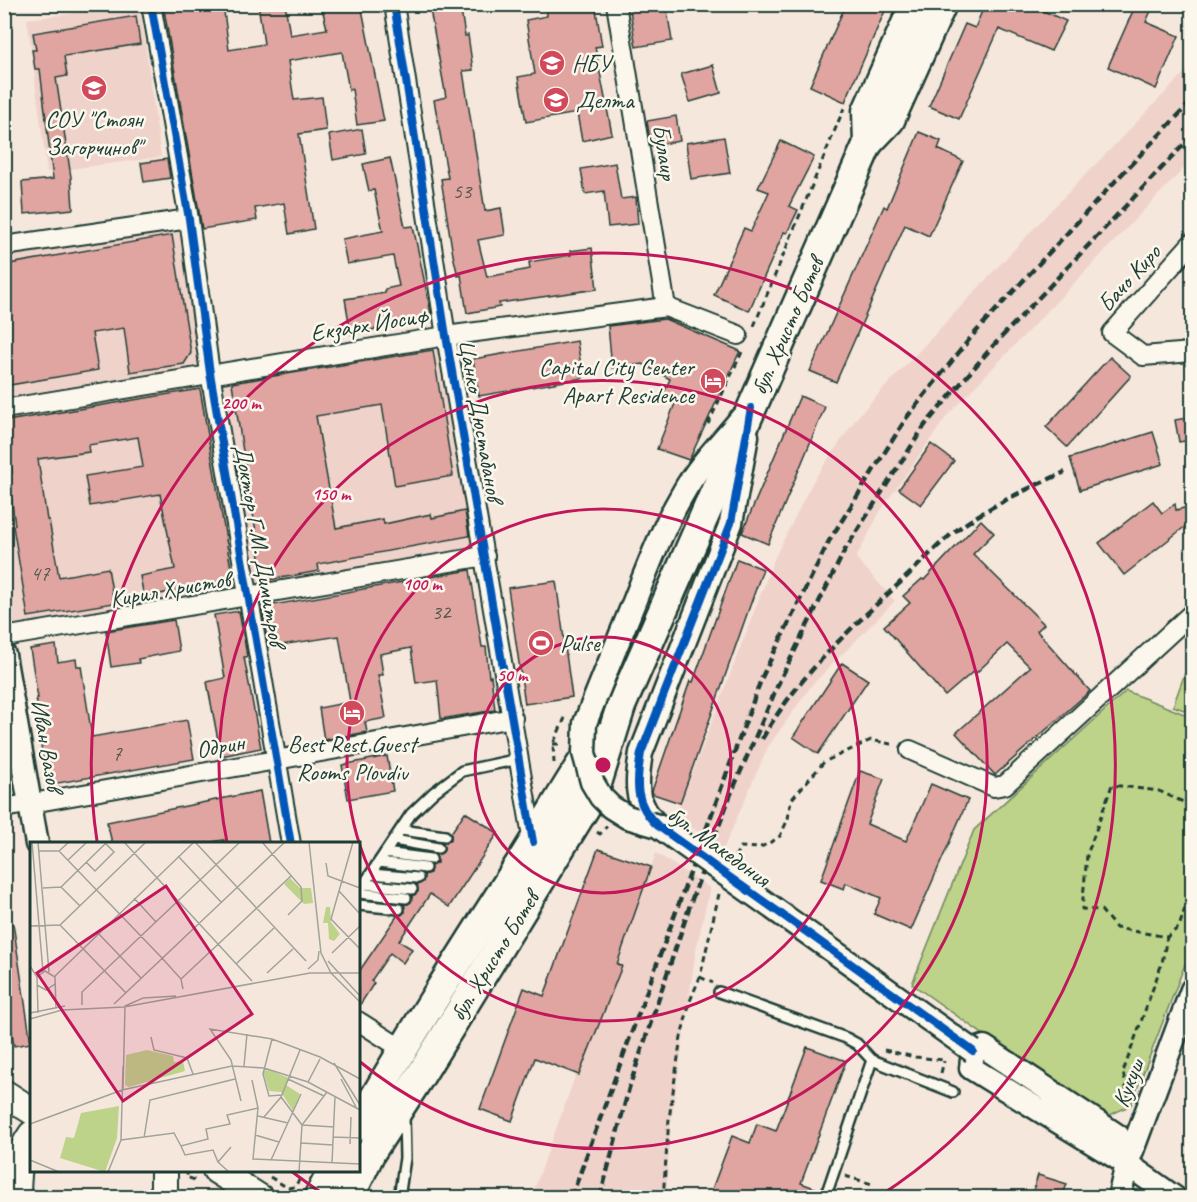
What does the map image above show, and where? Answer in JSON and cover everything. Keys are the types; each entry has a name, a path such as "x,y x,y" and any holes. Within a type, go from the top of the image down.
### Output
{"main road":[{"name":"бул. Христо Ботев","path":"868,143 867,111 915,4"},
{"name":"бул. Христо Ботев","path":"349,1197 371,1152 594,793 621,706 751,408 868,143 890,120 942,4"},
{"name":"бул. Христо Ботев","path":"360,1122 402,1049 567,784 621,706"},
{"path":"4,1093 30,1110"},
{"path":"18,1197 9,1159 30,1136"},
{"path":"162,1197 164,1172"},
{"path":"222,1172 264,1187"},
{"path":"318,1197 332,1172"}],"street":[{"name":"Доктор Г.М. Димитров","path":"151,4 189,219 210,373 291,842"},
{"name":"Цанко Дюстабанов","path":"394,4 446,336 533,842"},
{"name":"Булаир","path":"616,4 666,307"},
{"path":"4,246 189,219"},
{"name":"Бачо Киро","path":"1192,243 1112,333 1143,356 1192,352"},
{"name":"Екзарх Йосиф","path":"4,409 210,373 446,336 666,307 744,338"},
{"name":"бул. Македония","path":"658,826 627,817 611,807 601,797 592,782 584,753 585,723 682,493 751,408"},
{"name":"бул. Македония","path":"751,408 731,523 641,753 637,787 645,815 972,1051 971,1068 1127,1164 1175,1197"},
{"name":"Кирил Христов","path":"4,637 485,556"},
{"path":"910,750 994,787 1005,785 1192,612"},
{"name":"Иван Вазов","path":"4,655 37,842"},
{"name":"Одрин","path":"4,808 513,718"},
{"name":"Кукуш","path":"1119,1197 1127,1164 1192,990"},
{"path":"360,1022 402,1049"}],"lane":[{"path":"360,892 411,814 434,792 462,771 519,759"},
{"path":"401,830 445,836"},
{"path":"394,840 438,848"},
{"path":"385,853 431,859"},
{"path":"379,862 425,868"},
{"path":"371,874 418,878"},
{"path":"365,884 412,889"},
{"path":"360,893 406,898"},
{"path":"360,905 399,909"},
{"path":"719,992 846,1038 872,1060 952,1092"},
{"path":"825,1197 872,1060"},
{"path":"399,1197 405,1158 403,1102"}],"path":[{"path":"705,431 845,106"},
{"path":"734,859 740,847 759,848 780,836 788,819 791,800 824,762 871,740 910,750"},
{"path":"555,768 553,744 563,744"},
{"path":"1167,937 1116,928 1101,910 1082,909 1087,855 1112,785 1159,791 1192,806"},
{"path":"600,834 609,824"},
{"path":"663,1197 669,1119 681,1037 690,1001 700,977 723,885"},
{"path":"1131,1110 1123,1072 1162,963 1167,937 1179,927 1192,886"},
{"path":"864,1051 884,1050 915,1057 945,1058 941,1073"},
{"path":"264,1187 294,1187 304,1172"},
{"path":"834,1173 872,1184"}],"shaded area":[{"name":"СОУ \"Стоян Загорчинов\"","path":"140,5 161,157 47,172 27,19"},
{"path":"1192,65 1192,160 947,416 881,510 856,558 895,601 812,685 768,747 723,850 676,816 774,559 813,481 858,416 1052,209"},
{"path":"189,219 210,373 446,336 485,556 5,637 5,246"},
{"path":"656,853 710,888 696,950 670,1129 666,1197 531,1198"}],"green space":[{"path":"1192,654 1192,713 1173,706"},
{"path":"1126,691 1192,717 1192,946 1131,1105 1102,1119 912,984 974,830"}],"building":[{"path":"163,4 223,4 229,50 264,44 258,4 285,4 290,35 327,29 321,4 361,4 384,121 357,125 352,89 349,90 342,52 288,61 294,100 322,97 326,130 299,134 314,229 289,234 284,203 255,208 257,220 202,229"},
{"path":"429,4 460,4 465,36 468,35 473,70 463,71 485,211 501,208 505,235 478,240 487,277 530,269 529,262 571,255 570,251 592,248 597,289 499,303 500,307 467,313 461,275 458,276 453,255 441,179 448,178 434,100 446,97"},
{"path":"546,4 595,4 602,46 595,47 612,134 582,141 577,113 526,122 518,77 535,74 526,20 547,16"},
{"path":"629,4 666,4 672,41 636,47"},
{"path":"846,4 888,4 845,102 810,86"},
{"path":"985,4 1028,4 1066,21 1051,51 999,29 959,119 929,106 965,24 975,28"},
{"path":"1136,4 1154,4 1146,22 1179,36 1156,89 1108,67"},
{"path":"136,16 140,44 64,56 67,76 56,78 71,177 73,209 24,214 22,182 53,179 40,69 35,69 32,50 36,50 33,33"},
{"path":"713,65 721,93 690,102 681,74"},
{"path":"676,116 680,141 651,146 647,121"},
{"path":"362,129 366,154 333,160 329,135"},
{"path":"919,132 941,141 938,149 963,161 929,236 905,225 836,382 810,371 884,206 887,208"},
{"path":"724,137 730,173 691,179 686,143"},
{"path":"781,141 814,157 789,206 798,210 787,233 784,232 749,311 714,295 744,228 751,231 769,192 758,188"},
{"path":"390,158 405,227 413,226 432,318 351,334 345,299 385,293 385,289 399,286 393,256 347,264 342,239 383,231 374,190 369,191 363,164"},
{"path":"167,159 170,178 144,182 141,163"},
{"path":"615,163 621,199 636,197 638,224 608,227 604,191 585,194 581,169"},
{"path":"172,235 191,353 184,364 130,372 124,328 92,333 98,370 4,386 4,265"},
{"path":"665,319 740,351 689,460 657,449 676,401 663,395 670,379 643,364 612,368 608,326"},
{"path":"577,341 583,378 479,396 473,359"},
{"path":"433,350 453,476 395,486 382,405 316,416 336,528 383,519 384,524 431,514 432,518 465,511 469,536 318,564 319,571 269,580 263,575 232,383"},
{"path":"1110,357 1131,376 1067,447 1046,427"},
{"path":"200,389 232,574 227,581 144,597 140,576 175,569 160,494 90,506 85,476 143,467 138,437 88,445 89,452 38,459 47,520 49,520 59,577 108,568 114,603 28,617 13,526 15,525 8,474 12,473 7,421"},
{"path":"800,396 825,407 768,544 742,533"},
{"path":"1192,417 1192,440 1179,442 1175,420"},
{"path":"1153,432 1163,464 1080,490 1070,458"},
{"path":"931,444 954,461 921,505 899,489"},
{"path":"1153,501 1162,513 1175,504 1176,510 1192,506 1192,521 1124,575 1099,543"},
{"path":"981,520 994,533 973,554 1044,624 1037,631 1090,691 995,775 956,733 1030,667 1007,644 976,673 974,671 945,696 884,626 910,603 903,596 922,579 924,580"},
{"path":"737,559 763,569 680,803 653,794 652,791 690,681 693,682"},
{"path":"470,570 482,647 486,647 495,710 441,719 437,680 416,683 411,648 380,654 383,675 378,675 386,718 365,722 367,732 324,740 319,708 350,702 339,636 268,647 262,607"},
{"name":"Pulse","path":"556,581 572,697 525,704 508,588"},
{"path":"239,611 247,657 244,657 261,748 221,756 207,682 225,678 214,615"},
{"path":"174,620 179,651 138,659 139,663 111,667 106,631"},
{"path":"56,645 58,662 76,659 77,666 81,666 92,737 187,720 194,759 47,785 36,698 38,698 30,649"},
{"path":"842,663 868,680 818,754 793,737"},
{"path":"387,756 393,791 348,799 342,765"},
{"path":"860,771 884,779 867,824 906,841 931,784 968,800 911,930 874,914 881,898 846,883 844,889 821,880"},
{"path":"260,791 269,842 224,842 224,840 112,842 107,822"},
{"path":"465,812 498,833 449,907 430,894 399,941 412,949 403,963 390,953 371,981 374,983 360,1005 360,970 397,916 405,912 404,905 411,902 412,896 418,892 417,885 423,882 424,875 430,873 431,866 437,863 436,855 443,852 443,844 451,840 451,833"},
{"path":"598,849 651,867 617,964 622,966 579,1075 535,1058 512,1121 480,1109 524,988 544,996"},
{"path":"4,923 13,923 30,1043 14,1046 9,1013 4,1014"},
{"path":"807,1047 846,1061 801,1183 820,1190 818,1197 709,1197 732,1136 750,1143 757,1124 776,1131"},
{"path":"1038,1175 1067,1184 1062,1197 1031,1197"}],"railway":[{"path":"571,1198 762,677 829,541 907,417 972,336 1192,101"},
{"path":"600,1198 629,1088 692,899 730,796 780,680 846,548 925,425 992,347 1192,136"},
{"path":"762,739 792,695 827,654 941,543 989,509 1065,472"}],"cycle path":[{"path":"151,4 189,219 210,373 291,842"},
{"path":"394,4 446,336 533,842"},
{"path":"751,408 731,523 641,753 638,774 641,801 650,818 658,826 973,1051"}],"place":[{"name":"НБУ","path":"552,63"},
{"name":"СОУ \"Стоян Загорчинов\"","path":"94,88"},
{"name":"Делта","path":"556,100"},
{"name":"Capital City Center Apart Residence","path":"713,381"},
{"name":"Pulse","path":"541,643"},
{"name":"Best Rest Guest Rooms Plovdiv","path":"352,713"}]}
